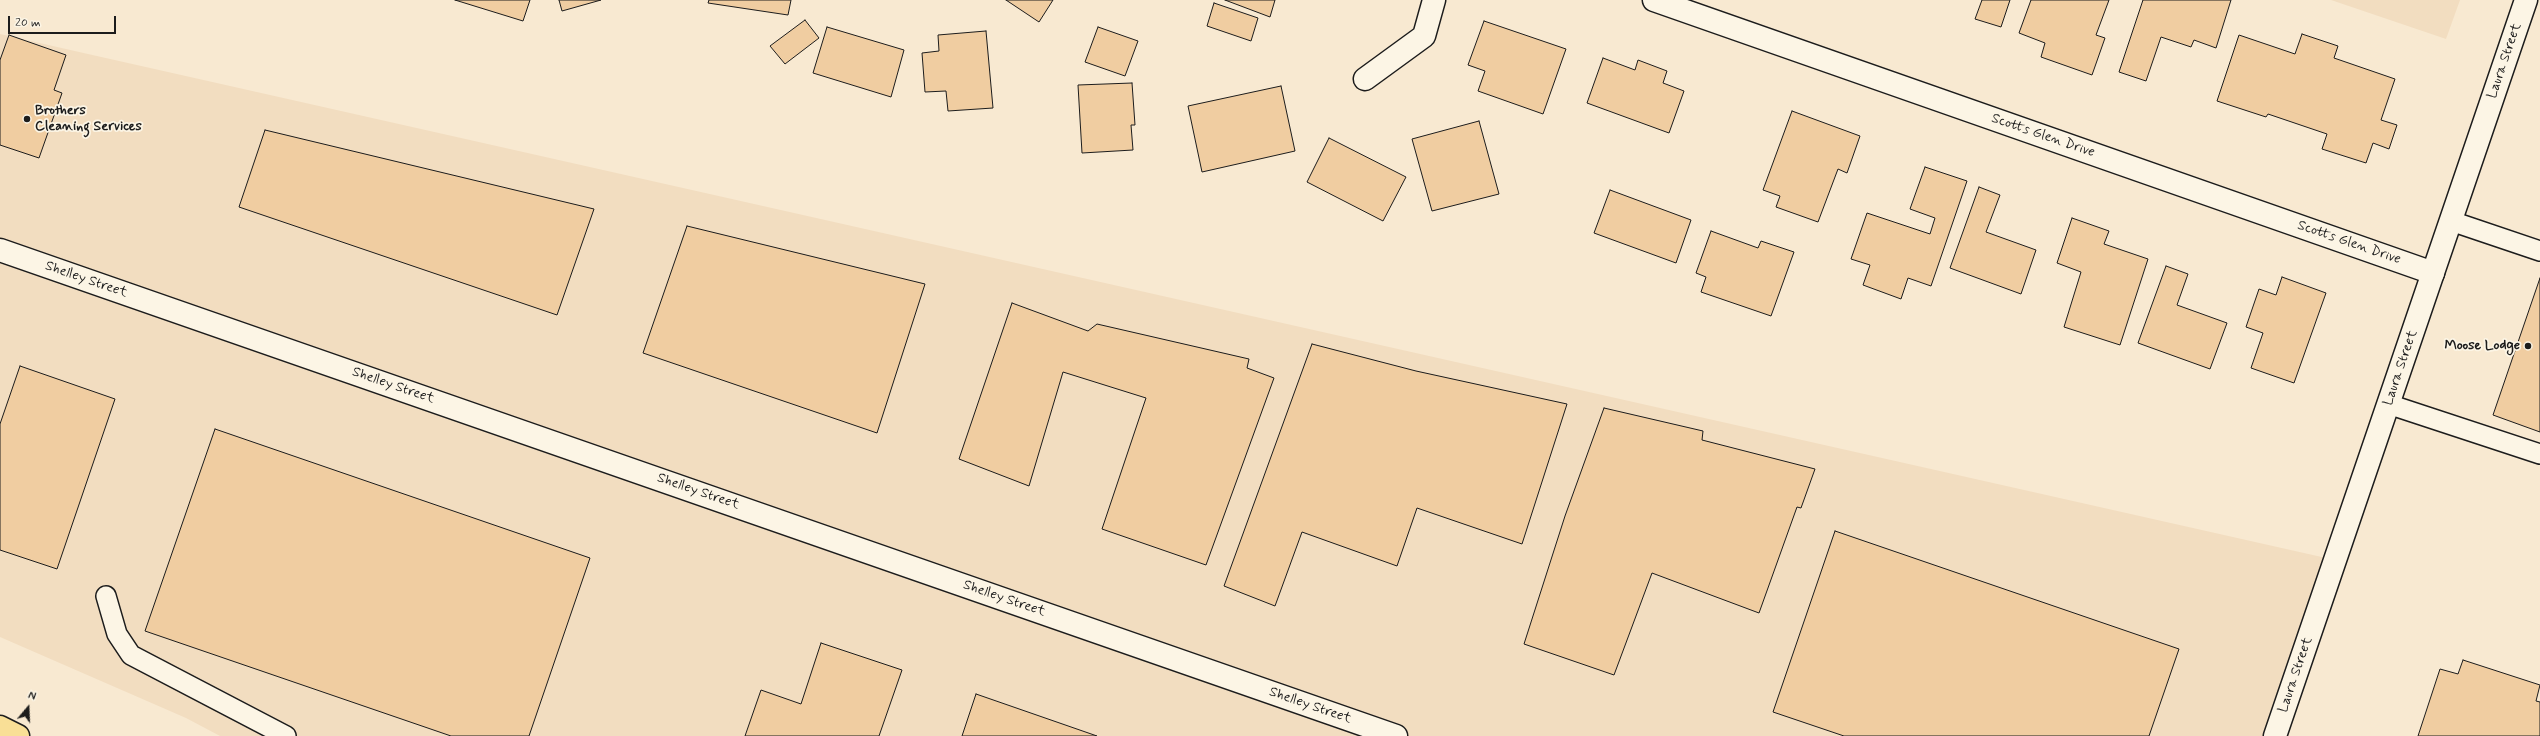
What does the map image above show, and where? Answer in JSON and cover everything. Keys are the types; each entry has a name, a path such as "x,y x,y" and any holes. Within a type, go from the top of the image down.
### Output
{"highway":[{"path":"0,727 18,736"}],"street":[{"path":"1364,79 1424,36 1434,0"},
{"name":"Scotts Glen Drive","path":"1654,0 2433,273"},
{"name":"Laura Street","path":"2275,736 2526,0"},
{"name":"Shelley Street","path":"0,250 1396,736"}],"lane":[{"path":"2451,221 2540,251"},
{"path":"2388,404 2540,454"},
{"path":"106,596 118,634 131,654 286,736"}],"shaded area":[{"path":"2331,0 2460,0 2446,39"},
{"path":"0,34 2335,560 2274,736 220,736 186,718 0,637"}],"building":[{"path":"455,0 530,0 523,21"},
{"path":"559,0 601,0 562,11"},
{"path":"709,0 791,0 788,15 708,3"},
{"path":"1006,0 1053,0 1039,22"},
{"path":"1225,0 1275,0 1270,17"},
{"path":"1982,0 2010,0 2001,27 1975,19"},
{"path":"2031,0 2109,0 2096,35 2105,38 2092,75 2041,57 2045,43 2019,33"},
{"path":"2143,0 2231,0 2216,48 2194,40 2191,47 2161,37 2146,81 2119,72"},
{"path":"1214,3 1258,18 1251,41 1207,26"},
{"path":"805,20 819,38 785,64 770,46"},
{"path":"1484,21 1566,49 1543,114 1478,91 1485,71 1468,65"},
{"path":"827,27 904,50 891,97 813,73"},
{"path":"1098,27 1138,41 1125,76 1085,62"},
{"path":"986,31 993,108 948,111 946,91 925,92 922,53 939,51 938,35"},
{"path":"2302,34 2338,46 2334,58 2395,79 2381,120 2397,125 2389,149 2373,143 2366,163 2322,149 2327,134 2268,114 2266,117 2217,101 2239,35 2295,54"},
{"name":"Brothers Cleaning Services","path":"9,35 66,55 54,90 62,93 39,158 0,145 0,60"},
{"path":"1603,58 1635,70 1638,60 1667,71 1663,83 1684,91 1669,133 1587,103"},
{"path":"1132,83 1135,125 1131,125 1133,150 1082,153 1078,85"},
{"path":"1281,86 1295,151 1202,172 1188,106"},
{"path":"1792,111 1860,136 1847,173 1838,169 1818,222 1776,207 1780,196 1763,190"},
{"path":"1479,121 1499,194 1432,211 1412,139"},
{"path":"265,130 594,209 557,315 239,207"},
{"path":"1329,138 1406,177 1383,221 1307,182"},
{"path":"1925,167 1967,181 1931,286 1908,278 1901,299 1863,285 1870,265 1851,259 1867,213 1930,234 1935,218 1910,209"},
{"path":"1979,187 2000,195 1986,232 2036,250 2021,294 1950,268"},
{"path":"1610,190 1691,220 1676,263 1594,233"},
{"path":"2072,218 2109,231 2104,244 2148,259 2120,345 2064,327 2081,272 2057,263"},
{"path":"687,226 925,284 877,433 643,353"},
{"path":"1711,231 1758,248 1761,241 1794,252 1771,316 1701,292 1706,277 1696,273"},
{"path":"2166,266 2188,274 2177,305 2227,323 2210,369 2138,343"},
{"path":"2282,277 2326,293 2294,383 2251,368 2263,333 2246,327 2259,289 2276,295"},
{"name":"Moose Lodge","path":"2540,278 2540,432 2493,415"},
{"path":"1012,303 1088,331 1097,324 1249,359 1247,368 1274,378 1206,565 1102,529 1146,398 1063,372 1029,486 959,459"},
{"path":"1312,344 1416,371 1567,404 1522,544 1417,508 1397,566 1302,532 1275,606 1224,586"},
{"path":"20,366 115,399 57,569 0,550 0,424"},
{"path":"1604,408 1703,431 1702,440 1815,469 1801,508 1797,507 1759,613 1652,573 1614,675 1524,644 1565,516"},
{"path":"215,429 590,558 529,736 451,736 145,631"},
{"path":"1835,531 2179,649 2149,736 1844,736 1773,712"},
{"path":"821,643 902,670 879,736 745,736 761,690 801,704"},
{"path":"2463,660 2540,685 2536,701 2540,702 2540,736 2418,736 2440,669 2458,674"},
{"path":"976,694 1097,736 962,736"}],"place":[{"name":"Brothers Cleaning Services","path":"27,119"},
{"name":"Moose Lodge","path":"2528,346"}]}
